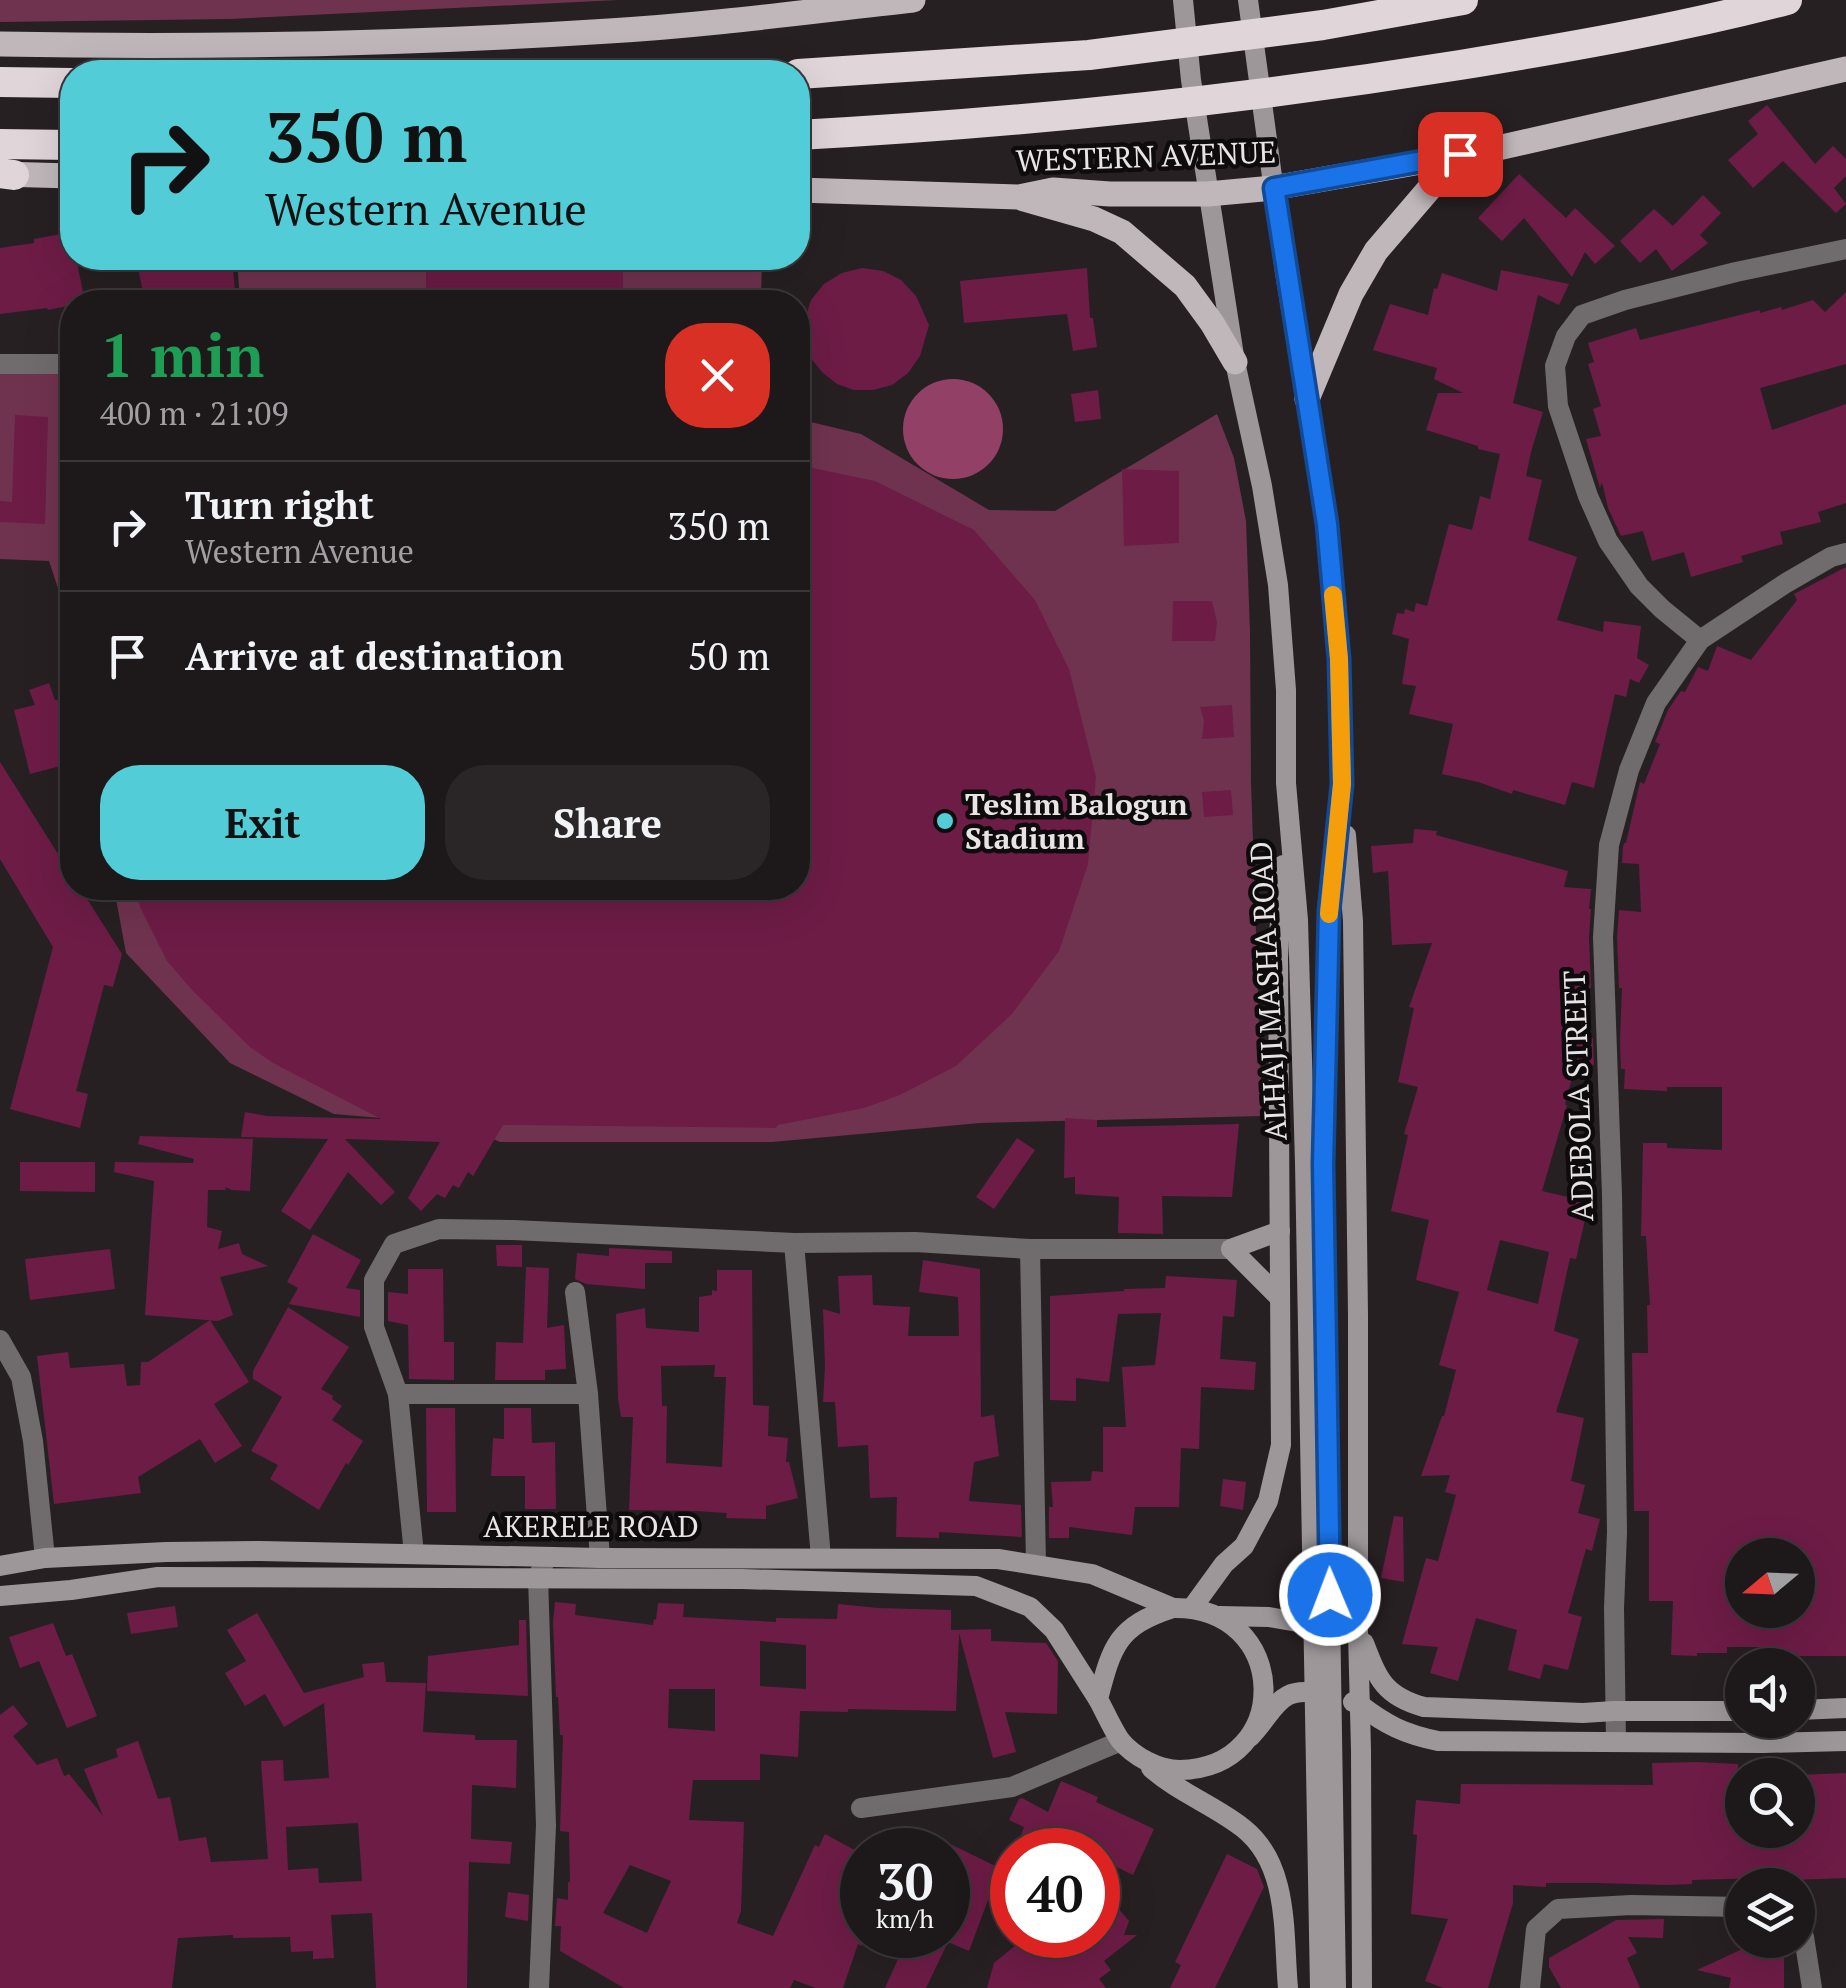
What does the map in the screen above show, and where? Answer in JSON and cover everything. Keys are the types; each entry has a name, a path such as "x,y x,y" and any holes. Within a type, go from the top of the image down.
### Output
{"highway":[{"path":"810,73 1089,55 1323,25 1462,0"},
{"name":"WESTERN AVENUE","path":"810,135 966,125 1360,81 1577,46 1788,0"},
{"path":"0,82 60,83"},
{"path":"5,159 60,147"}],"main road":[{"path":"0,44 286,44 483,38 613,31 913,0"},
{"name":"WESTERN AVENUE","path":"810,190 1019,197 1053,190 1208,194 1274,188 1489,150 1846,69"},
{"path":"1307,399 1351,294 1376,251 1430,188 1489,150"},
{"path":"5,159 60,173"},
{"path":"1019,197 1122,232 1185,286 1235,362"}],"street":[{"name":"ALHAJI MASHA ROAD","path":"1184,0 1208,194 1235,362 1262,486 1278,585 1286,690 1286,783 1314,1163 1336,1988"},
{"name":"ALHAJI MASHA ROAD","path":"1248,0 1327,524 1339,659 1342,784 1329,911 1314,1163 1320,1988"},
{"path":"1700,640 1639,586 1608,541 1588,496 1558,406 1555,366 1566,336 1582,315 1625,300 1846,249"},
{"path":"0,364 60,364"},
{"name":"ADEBOLA STREET","path":"1616,1742 1612,1195 1603,937 1609,845 1629,770 1656,703 1700,640 1786,582 1846,552"},
{"path":"1183,1608 1244,1546 1268,1502 1281,1446 1278,958 1286,783"},
{"path":"1342,784 1353,921 1362,1988"},
{"path":"414,1554 398,1394 374,1328 374,1280 394,1244 439,1229 794,1243 915,1242 1030,1249 1231,1249 1280,1231"},
{"path":"794,1243 821,1558"},
{"path":"1030,1249 1036,1565"},
{"path":"1231,1249 1280,1298"},
{"path":"575,1292 588,1394 600,1558"},
{"path":"0,1340 21,1376 33,1441 45,1558"},
{"path":"398,1394 588,1394"},
{"name":"AKERELE ROAD","path":"0,1566 45,1558 185,1552 998,1559 1092,1574 1183,1608"},
{"path":"539,1988 546,1825 538,1578 546,1556"},
{"path":"0,1596 158,1577 538,1578 976,1586 1030,1606 1054,1630 1121,1741 1168,1783 1241,1827 1258,1842 1277,1878 1288,1988"},
{"path":"1098,1700 1110,1655 1125,1632 1147,1616 1183,1608 1220,1616 1268,1617 1358,1633"},
{"path":"1220,1616 1242,1633 1258,1656 1264,1684 1262,1712 1250,1737"},
{"path":"1358,1633 1390,1692 1408,1703 1434,1709 1582,1714 1725,1711"},
{"path":"1142,1760 1171,1770 1201,1769 1228,1758 1281,1699 1308,1690 1359,1704 1393,1728 1438,1741 1846,1740"},
{"path":"1815,1709 1846,1708"},
{"path":"861,1808 1012,1787 1121,1741"},
{"path":"1530,1988 1536,1929 1558,1909 1725,1907"},
{"path":"1807,1958 1812,1988"}],"shaded area":[{"path":"0,0 618,0 230,19 0,22"},
{"path":"238,270 762,270 761,290 239,290"},
{"path":"0,355 60,356 60,594 49,561 0,559"},
{"path":"953,379 972,383 988,394 999,410 1003,429 999,448 988,464 972,475 953,479 934,475 918,464 907,448 903,429 907,410 918,394 934,383"},
{"name":"Teslim Balogun Stadium","path":"1217,414 1234,458 1246,521 1262,1116 980,1123 772,1142 500,1142 463,1125 334,1114 230,1063 126,953 116,900 810,900 810,422 861,434 989,510 1055,511"}],"building":[{"path":"1767,105 1815,164 1833,146 1846,159 1846,176 1834,188 1846,204 1836,213 1783,161 1753,188 1728,160 1758,134 1748,121"},
{"path":"1519,174 1566,218 1575,208 1615,246 1595,264 1585,252 1572,277 1524,218 1502,241 1478,218"},
{"path":"1703,195 1721,213 1700,235 1708,243 1672,271 1656,249 1640,263 1620,241 1654,209 1673,226"},
{"path":"60,234 60,270 78,270 83,290 60,290 60,308 0,314 0,248 34,243 34,239"},
{"path":"862,268 883,271 901,280 916,296 929,325 920,356 908,373 892,385 854,390 837,384 810,357 811,300 824,284 842,273"},
{"path":"1087,268 1090,318 1097,347 1073,351 1067,314 964,323 960,281"},
{"path":"138,270 233,270 235,290 143,290"},
{"path":"426,270 623,270 623,290 426,290"},
{"path":"1501,270 1569,284 1559,305 1538,295 1513,403 1543,412 1526,476 1542,480 1528,540 1577,557 1557,620 1603,632 1604,621 1641,626 1637,658 1649,665 1639,683 1630,679 1626,697 1615,694 1594,788 1572,782 1565,805 1442,774 1453,724 1409,714 1416,686 1402,684 1409,639 1392,634 1397,613 1404,614 1405,609 1414,612 1416,603 1427,606 1449,524 1472,530 1480,496 1490,499 1500,454 1426,430 1438,393 1463,393 1434,379 1437,368 1373,350 1390,304 1428,315 1442,273 1497,291"},
{"path":"1846,292 1846,364 1760,388 1772,430 1846,404 1846,503 1818,512 1821,522 1780,532 1783,544 1741,556 1743,562 1691,577 1684,552 1652,561 1643,531 1621,536 1602,482 1600,488 1586,439 1601,436 1593,409 1601,406 1588,364 1594,362 1588,343 1636,328 1640,340 1813,300 1825,312"},
{"path":"1098,390 1101,419 1075,422 1071,394"},
{"path":"15,415 48,417 45,524 0,522 0,501 12,502"},
{"name":"Teslim Balogun Stadium","path":"810,467 875,481 974,530 1035,600 1069,669 1096,777 1088,864 1059,951 1012,1014 956,1066 900,1095 864,1108 776,1128 503,1125 473,1176 468,1172 459,1188 453,1185 445,1198 437,1194 421,1211 408,1198 440,1142 345,1139 395,1192 381,1205 348,1172 310,1230 281,1211 328,1139 241,1137 245,1112 381,1119 250,1047 167,961 138,900 810,900"},
{"path":"1122,469 1179,471 1179,543 1124,546"},
{"path":"1846,567 1846,1656 1815,1656 1815,1648 1769,1647 1727,1647 1725,1653 1671,1655 1673,1601 1649,1601 1649,1511 1634,1511 1632,1353 1648,1353 1650,1305 1646,1236 1641,1236 1643,1143 1722,1150 1722,1087 1624,1089 1619,910 1641,912 1639,864 1622,863 1623,847 1640,782 1644,784 1660,744 1655,742 1681,691 1685,692 1698,667 1708,671 1717,646 1751,660 1797,600 1794,594"},
{"path":"1173,601 1212,601 1217,622 1215,641 1172,641"},
{"path":"49,683 60,707 60,766 30,774 14,710 35,705 29,690"},
{"path":"1232,705 1234,737 1202,739 1204,721 1200,707"},
{"path":"0,762 60,857 60,900 88,900 122,954 113,987 104,985 76,1091 88,1094 80,1128 10,1109 53,947 0,859"},
{"path":"1231,790 1233,815 1204,817 1202,792"},
{"path":"1414,829 1437,831 1436,835 1568,871 1564,887 1591,889 1591,988 1583,988 1578,1036 1593,1038 1594,1065 1576,1062 1542,1191 1589,1202 1576,1259 1570,1258 1554,1331 1579,1339 1556,1412 1584,1418 1571,1481 1585,1485 1578,1513 1600,1519 1592,1551 1586,1549 1568,1613 1582,1617 1568,1670 1544,1664 1540,1679 1508,1670 1517,1630 1476,1618 1458,1681 1430,1673 1438,1647 1402,1644 1426,1558 1438,1561 1456,1495 1445,1492 1450,1475 1421,1476 1444,1416 1456,1370 1439,1365 1459,1292 1416,1280 1429,1220 1391,1211 1408,1135 1404,1134 1418,1087 1398,1082 1414,1008 1409,1007 1432,943 1392,945 1388,871 1373,873 1371,846 1413,843","holes":["1500,1240 1549,1252 1538,1304 1487,1290"]},
{"path":"1065,1118 1097,1120 1097,1127 1239,1124 1232,1197 1162,1196 1163,1234 1118,1233 1119,1197 1075,1194 1075,1177 1064,1178"},
{"path":"140,1136 253,1139 250,1191 225,1187 226,1190 208,1190 207,1227 222,1231 218,1249 239,1243 242,1254 268,1266 220,1277 233,1315 218,1321 145,1315 154,1181 114,1172 115,1162 193,1163 194,1159 138,1144"},
{"path":"1017,1138 1035,1150 994,1209 976,1197"},
{"path":"20,1162 95,1162 95,1192 20,1191"},
{"path":"313,1234 361,1260 346,1288 360,1290 360,1317 289,1304 298,1288 287,1282"},
{"path":"496,1245 522,1245 522,1267 497,1266"},
{"path":"609,1248 672,1251 672,1263 645,1263 645,1289 586,1284 575,1279 577,1253 609,1256"},
{"path":"110,1249 115,1289 30,1300 25,1259"},
{"path":"923,1260 980,1269 981,1417 994,1415 999,1456 974,1462 969,1501 1021,1505 1022,1537 939,1532 939,1538 896,1537 897,1497 870,1498 868,1445 838,1447 835,1402 823,1402 823,1309 840,1314 838,1276 872,1275 873,1305 910,1307 908,1336 959,1336 958,1297 919,1292"},
{"path":"526,1267 549,1268 547,1328 564,1325 566,1369 545,1370 545,1380 495,1380 496,1342 523,1343"},
{"path":"408,1269 443,1269 444,1342 454,1342 454,1380 409,1379 408,1325 388,1321 388,1292 408,1294"},
{"path":"717,1270 752,1270 753,1405 769,1406 768,1436 788,1438 786,1462 798,1498 766,1506 766,1519 726,1518 727,1513 629,1510 633,1417 621,1417 618,1399 616,1314 645,1308 646,1328 699,1332 699,1297 717,1291","holes":["715,1365 714,1377 726,1377 722,1467 666,1463 667,1406 662,1406 661,1366"]},
{"path":"1166,1276 1237,1280 1234,1317 1223,1316 1220,1359 1256,1362 1254,1390 1201,1387 1199,1449 1181,1448 1179,1507 1135,1507 1132,1535 1069,1527 1069,1538 1049,1538 1051,1482 1091,1481 1092,1471 1103,1472 1103,1427 1126,1427 1122,1367 1155,1365 1161,1313 1118,1314 1109,1382 1076,1378 1076,1401 1050,1400 1050,1296 1165,1288"},
{"path":"288,1307 349,1347 321,1389 342,1406 332,1420 363,1441 319,1510 270,1479 278,1465 251,1451 282,1397 253,1379 253,1371"},
{"path":"210,1320 249,1382 214,1404 242,1446 215,1463 200,1439 138,1477 141,1493 54,1504 37,1356 68,1352 70,1368 124,1364 127,1386 140,1385 141,1362 148,1362"},
{"path":"426,1408 455,1408 456,1512 427,1512"},
{"path":"504,1408 531,1408 532,1443 555,1442 556,1509 525,1509 525,1476 491,1476 493,1438 504,1439"},
{"path":"1223,1479 1246,1482 1243,1510 1220,1506"},
{"path":"1394,1516 1403,1517 1404,1582 1381,1578"},
{"path":"555,1602 576,1604 575,1615 653,1625 658,1603 684,1604 683,1617 776,1622 776,1618 837,1619 838,1604 951,1610 951,1630 991,1629 991,1641 1046,1643 1058,1661 1057,1714 1005,1712 1016,1752 993,1758 959,1633 956,1711 800,1711 798,1757 760,1754 760,1780 693,1780 689,1820 744,1822 741,1911 737,1923 773,1936 815,1845 819,1847 825,1834 840,1842 840,1958 853,1958 843,1988 816,1988 794,1980 790,1988 624,1988 560,1951 561,1926 555,1926 557,1898 568,1900 570,1882 569,1832 560,1831 563,1735 556,1697","holes":["760,1641 806,1645 806,1689 760,1686","669,1689 715,1689 715,1731 668,1728","630,1865 671,1881 647,1933 603,1913"]},
{"path":"175,1606 178,1627 131,1634 127,1613"},
{"path":"257,1613 304,1693 364,1677 362,1664 384,1662 386,1682 426,1683 423,1732 475,1735 475,1740 517,1740 516,1788 472,1785 471,1839 512,1842 510,1864 469,1862 467,1988 376,1988 372,1913 331,1915 334,1958 313,1959 313,1951 291,1952 290,1937 178,1938 172,1988 0,1988 0,1715 13,1705 28,1724 13,1736 37,1765 57,1758 64,1776 69,1774 103,1816 84,1769 118,1757 116,1749 138,1741 158,1799 170,1797 179,1841 206,1837 211,1862 268,1859 261,1761 283,1760 284,1781 329,1778 324,1703 284,1727 265,1694 245,1706 225,1673 246,1661 227,1630","holes":["358,1823 362,1881 319,1883 318,1868 288,1870 286,1827"]},
{"path":"519,1620 526,1620 528,1696 427,1691 428,1656 519,1645"},
{"path":"53,1623 66,1656 72,1654 97,1716 67,1728 39,1661 20,1668 9,1637"},
{"path":"1652,1763 1725,1763 1725,1848 1815,1848 1815,1774 1846,1773 1846,1878 1815,1879 1815,1868 1725,1868 1725,1879 1692,1880 1692,1884 1513,1885 1513,1903 1488,1988 1443,1988 1425,1981 1448,1919 1411,1914 1416,1800 1460,1804 1461,1784 1653,1785"},
{"path":"1061,1781 1154,1829 1133,1875 1120,1869 1120,1828 1024,1828 1009,1820 1022,1798 1048,1812"},
{"path":"970,1854 990,1863 988,1900 970,1948"},
{"path":"1227,1854 1257,1869 1264,1887 1215,1988 1170,1988 1181,1965 1175,1962"},
{"path":"508,1892 529,1895 528,1921 505,1917"},
{"path":"1120,1910 1129,1921 1124,1935 1137,1935 1120,1948"},
{"path":"1664,1919 1663,1938 1628,1937 1637,1953 1627,1958 1640,1988 1561,1988 1549,1967 1549,1958 1616,1920"},
{"path":"1725,1957 1784,1958 1784,1988 1729,1988 1731,1978 1697,1970"},
{"path":"899,1958 940,1958 926,1988 885,1988"},
{"path":"1000,1958 1108,1958 1104,1961 1111,1970 1099,1979 1106,1988 987,1988 994,1963"}],"slow traffic":[{"path":"1329,914 1342,784 1333,595"}],"place":[{"name":"Teslim Balogun Stadium","path":"945,821"}],"route":[{"path":"1330,1595 1323,1164 1329,911 1342,784 1339,659 1327,524 1274,188 1460,154"}]}
